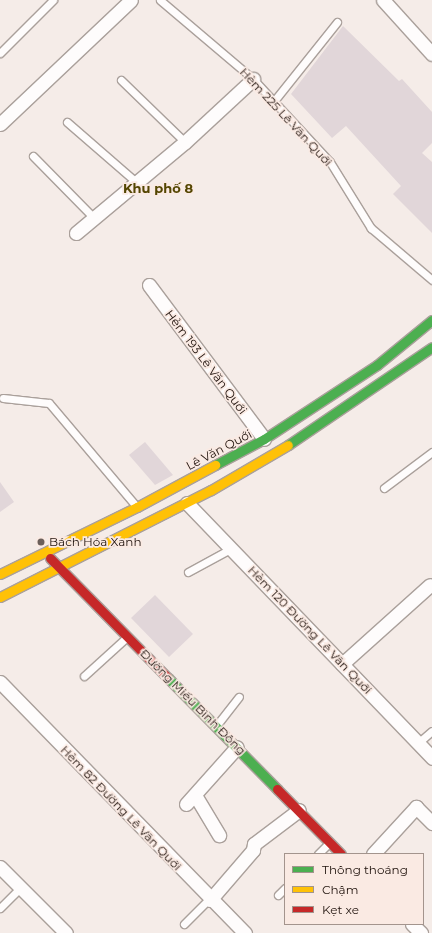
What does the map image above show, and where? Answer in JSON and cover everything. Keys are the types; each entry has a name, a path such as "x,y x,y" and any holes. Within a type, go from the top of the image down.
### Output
{"main road":[{"name":"Lê Văn Quới","path":"0,574 137,507 264,440 377,365 432,320"},
{"path":"0,597 187,503 267,459 431,352"},
{"name":"Đường Miếu Bình Đông","path":"45,552 340,853"}],"street":[{"path":"0,124 131,0"},
{"path":"383,0 432,54"},
{"path":"76,233 184,142 253,79"},
{"name":"Hẻm 193 Lê Văn Quới","path":"149,286 264,440"},
{"name":"Hẻm 120 Đường Lê Văn Quới","path":"187,503 232,548 432,758"},
{"path":"342,664 430,585"},
{"name":"Hẻm 82 Đường Lê Văn Quới","path":"0,682 210,899 245,933"},
{"path":"219,834 191,799 237,747"},
{"path":"374,853 416,807 432,823"},
{"path":"210,899 253,850 254,844 299,810"},
{"path":"0,867 66,933"},
{"path":"413,925 421,933"}],"lane":[{"path":"0,53 53,0"},
{"name":"Hẻm 225 Lê Văn Quới","path":"160,0 253,79 330,162 371,228 432,280"},
{"path":"274,101 337,22"},
{"path":"121,80 184,142"},
{"path":"66,122 136,182"},
{"path":"33,156 94,218"},
{"path":"3,398 49,403 137,507"},
{"path":"384,488 432,452"},
{"path":"188,572 232,548"},
{"path":"84,676 128,636"},
{"path":"216,726 239,697"},
{"path":"418,743 432,731"},
{"path":"319,853 330,842"},
{"path":"0,908 20,888"},
{"path":"278,895 284,889"},
{"path":"184,924 210,899"}],"building":[{"path":"343,26 399,81 402,79 432,112 432,143 422,153 432,162 432,233 393,194 401,186 346,126 332,138 291,94"},
{"path":"145,442 173,475 155,485 129,455"},
{"path":"0,482 14,502 0,512"},
{"path":"155,595 193,634 169,657 131,618"}],"traffic: fast":[{"path":"215,465 264,439 377,365 432,320"},
{"path":"288,445 432,347"},
{"path":"168,678 277,789"}],"traffic: slow":[{"path":"0,597 211,490 288,445"},
{"path":"0,574 137,507 215,465"}],"traffic: jam":[{"path":"50,558 168,678"},
{"path":"277,789 340,853"}],"place":[{"name":"Bách Hóa Xanh","path":"41,542"}],"district":[{"name":"Khu phố 8","path":"158,188"}]}
